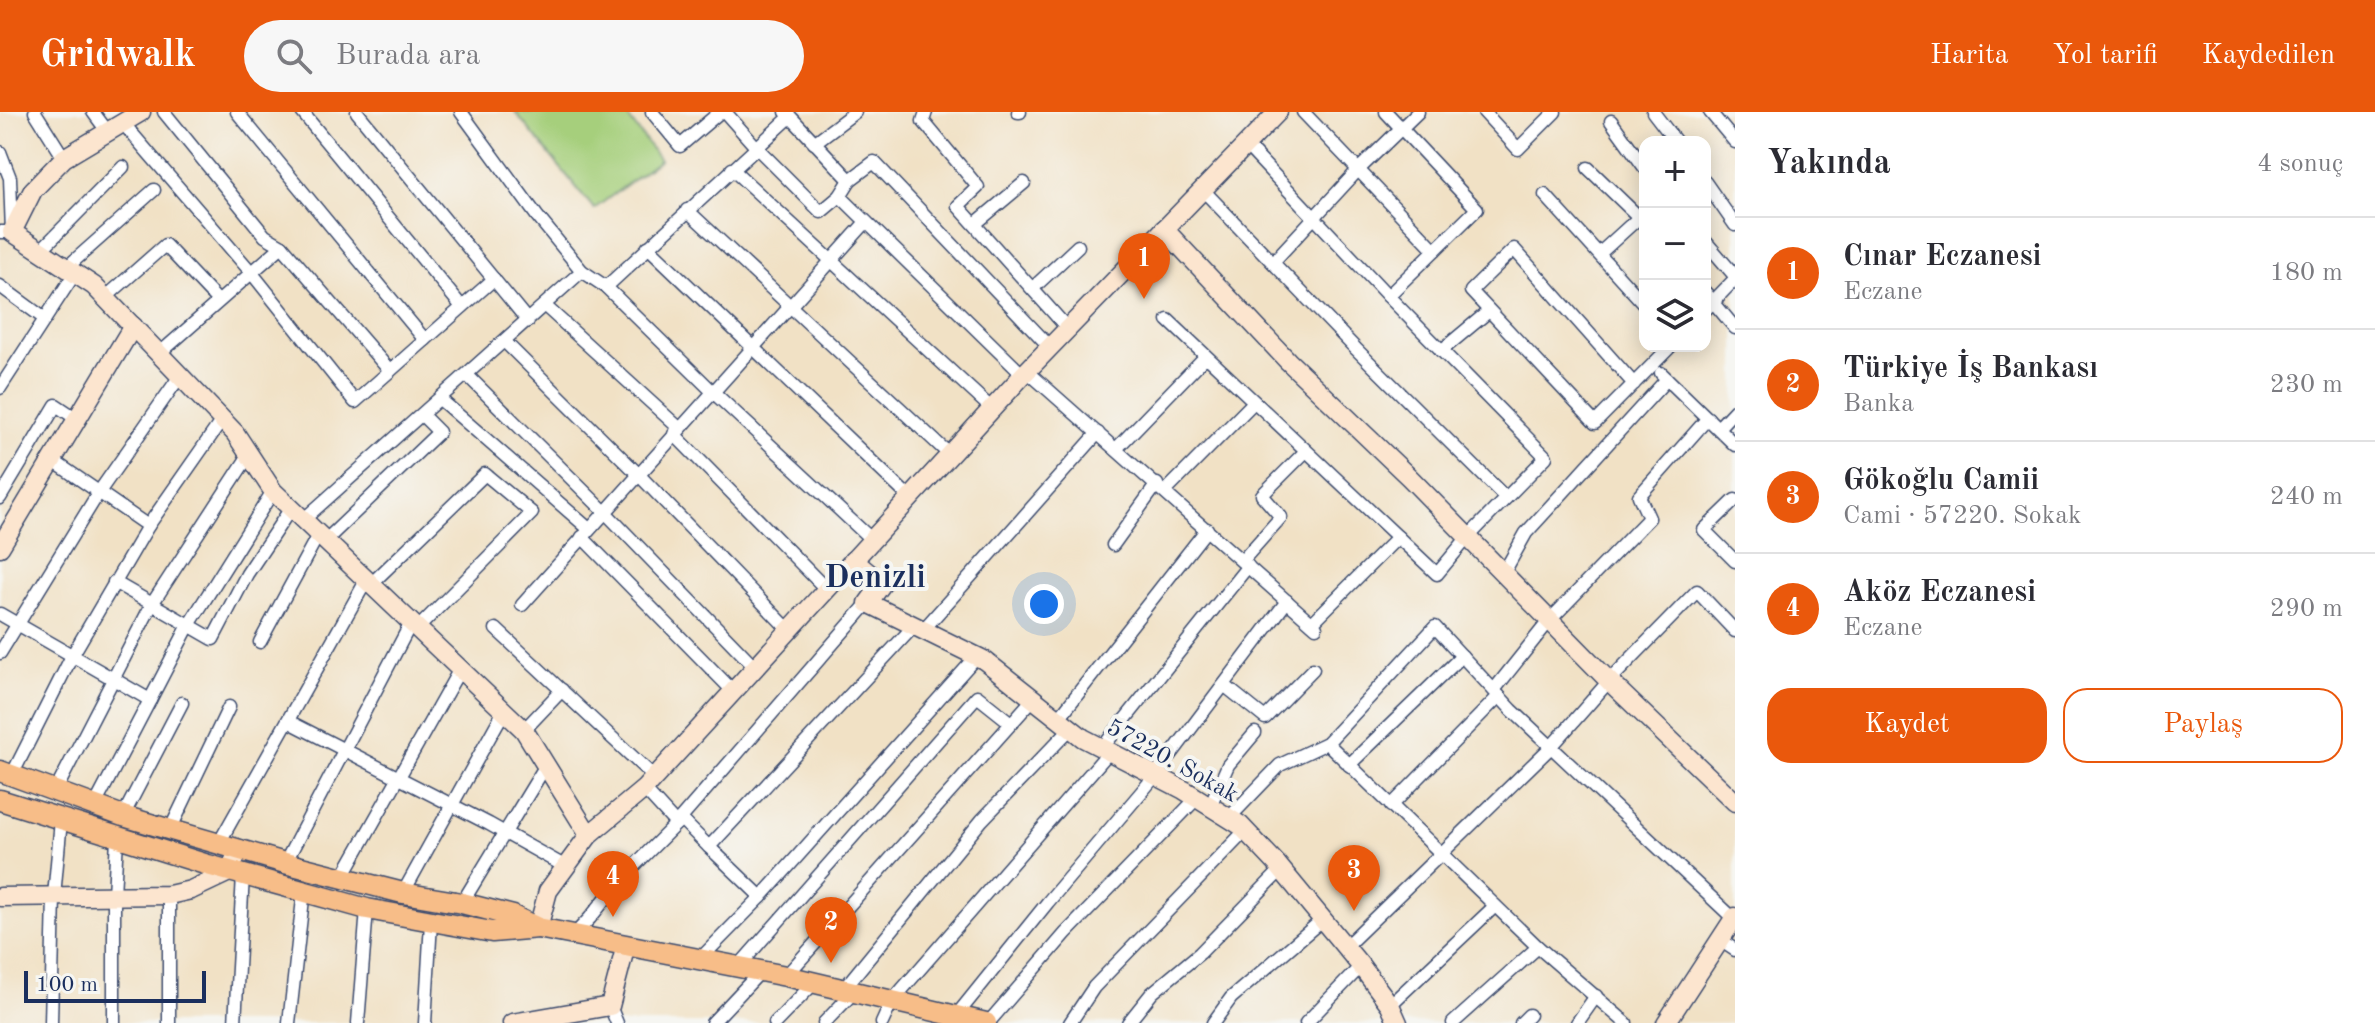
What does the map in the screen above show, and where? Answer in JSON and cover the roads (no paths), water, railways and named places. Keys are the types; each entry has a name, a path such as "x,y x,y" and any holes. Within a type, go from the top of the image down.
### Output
{"main road":[{"path":"6,773 94,807 170,830 403,893 513,916 538,928 572,937 701,958 987,1023"},
{"path":"0,800 117,838 207,874 236,873 367,909 492,932 538,928"}],"street":[{"path":"35,112 64,158"},
{"path":"93,112 114,127 251,272 355,402 494,279"},
{"path":"6,232 33,190 64,158 141,112"},
{"path":"164,112 265,236 282,246 390,371"},
{"path":"237,112 425,340"},
{"path":"302,112 462,307"},
{"path":"357,112 528,321"},
{"path":"461,112 537,216 582,271 606,287 872,540"},
{"path":"652,112 680,146 722,112 821,212 840,196 850,180 874,162 1050,347"},
{"path":"814,143 855,112"},
{"path":"937,112 924,117 978,187 958,206 1068,329"},
{"path":"538,928 548,891 589,835 649,783 1025,373 1278,112"},
{"path":"1303,112 1435,250"},
{"path":"1386,112 1477,209 1388,296"},
{"path":"1273,262 1358,170 1418,112"},
{"path":"1484,112 1518,149 1555,112"},
{"path":"1653,112 1671,136"},
{"path":"1710,112 1735,142"},
{"path":"606,287 788,114 850,180"},
{"path":"1611,121 1639,160"},
{"path":"1168,320 1437,574 1468,537 1546,457 1246,145"},
{"path":"0,152 10,178 6,232"},
{"path":"40,251 123,167"},
{"path":"1588,168 1639,213"},
{"path":"732,169 992,409"},
{"path":"975,224 1024,183"},
{"path":"0,388 5,369 45,319 70,270 154,190"},
{"path":"1203,190 1506,498"},
{"path":"1711,191 1735,225"},
{"path":"1545,195 1639,298"},
{"path":"840,196 1025,373 1098,433 1314,625 1398,537"},
{"path":"687,210 950,455"},
{"path":"1599,254 1639,220"},
{"path":"522,605 866,222"},
{"path":"1164,229 1288,361 1735,802"},
{"path":"6,232 94,286 222,420 273,491 524,730 589,835"},
{"path":"105,298 165,245 218,301"},
{"path":"159,354 282,246"},
{"path":"1033,288 1078,246"},
{"path":"648,247 910,498"},
{"path":"1711,248 1735,277 1711,298"},
{"path":"1634,384 1514,249 1471,291 1595,423 1634,384 1653,365 1665,352"},
{"path":"114,582 213,639 247,574 297,514 423,416 582,271"},
{"path":"0,286 45,319"},
{"path":"1711,304 1735,328"},
{"path":"544,305 676,431 826,589"},
{"path":"1441,351 1489,311"},
{"path":"0,547 133,326"},
{"path":"505,342 789,630"},
{"path":"1116,449 1205,357"},
{"path":"1653,365 1735,445"},
{"path":"0,653 99,492 180,376"},
{"path":"468,376 755,667"},
{"path":"1503,574 1526,533 1667,379"},
{"path":"441,400 586,533 733,691"},
{"path":"1113,545 1161,488 1254,402"},
{"path":"0,498 56,405 77,419"},
{"path":"1718,428 1735,410"},
{"path":"260,642 322,538 439,432 423,416"},
{"path":"1391,806 1497,693 1549,621 1649,518 1639,496 1708,418"},
{"path":"6,773 148,526 222,420"},
{"path":"709,847 919,628 1098,433"},
{"path":"882,1023 892,1001 1106,750 1281,517 1262,495 1306,451"},
{"path":"56,790 152,604 249,455"},
{"path":"52,460 148,526"},
{"path":"0,897 169,895 191,890 207,874 219,843 368,583 485,474 532,513 414,626 344,749 285,863"},
{"path":"94,807 189,625 273,491"},
{"path":"1735,500 1704,530 1735,561"},
{"path":"824,1023 982,820 1064,724 1207,529"},
{"path":"572,937 868,603 882,584 853,560"},
{"path":"1345,947 1551,747 1609,681 1697,591 1735,631"},
{"path":"956,1016 1155,776 1287,601"},
{"name":"57220. Sokak","path":"868,603 977,656 1064,724 1229,818 1281,870 1361,966 1390,1005 1398,1023"},
{"path":"0,614 150,700"},
{"path":"1229,818 1280,765 1327,743 1435,627 1551,747 1734,918 1727,945 1666,1023"},
{"path":"496,629 562,690 649,783 678,821 761,897"},
{"path":"701,958 761,897 977,656"},
{"path":"1349,765 1462,656"},
{"path":"343,876 460,669"},
{"path":"1224,685 1265,718 1313,669"},
{"path":"524,730 562,690"},
{"path":"738,967 977,696 1011,723"},
{"path":"786,976 1033,699"},
{"path":"123,816 182,703"},
{"path":"170,830 229,707"},
{"path":"403,893 504,711"},
{"path":"288,721 566,867"},
{"path":"987,1023 1066,933 1204,802 1228,765 1255,733"},
{"path":"1327,743 1538,947 1626,1023"},
{"path":"462,903 546,765"},
{"path":"51,1023 54,896 61,820"},
{"path":"1070,1023 1094,987 1245,831"},
{"path":"114,1023 117,838"},
{"path":"235,1023 236,873 239,849"},
{"path":"1128,1023 1152,993 1200,953 1281,870"},
{"path":"289,1023 304,890"},
{"path":"169,895 169,1023"},
{"path":"1390,1005 1495,906"},
{"path":"358,1023 367,909"},
{"path":"1213,1023 1231,998 1322,920"},
{"path":"425,1023 431,922"},
{"path":"512,1023 614,1014 626,945"},
{"path":"1453,1023 1538,947"},
{"path":"1306,1023 1361,966"},
{"path":"712,1023 761,971"},
{"path":"775,1023 814,983"},
{"path":"1577,1023 1596,996"}],"place":[{"name":"Cınar Eczanesi","path":"1144,299"},
{"name":"Gökoğlu Camii","path":"1354,911"},
{"name":"Aköz Eczanesi","path":"613,917"},
{"name":"Türkiye İş Bankası","path":"831,963"}],"district":[{"name":"Denizli","path":"875,576"}]}
